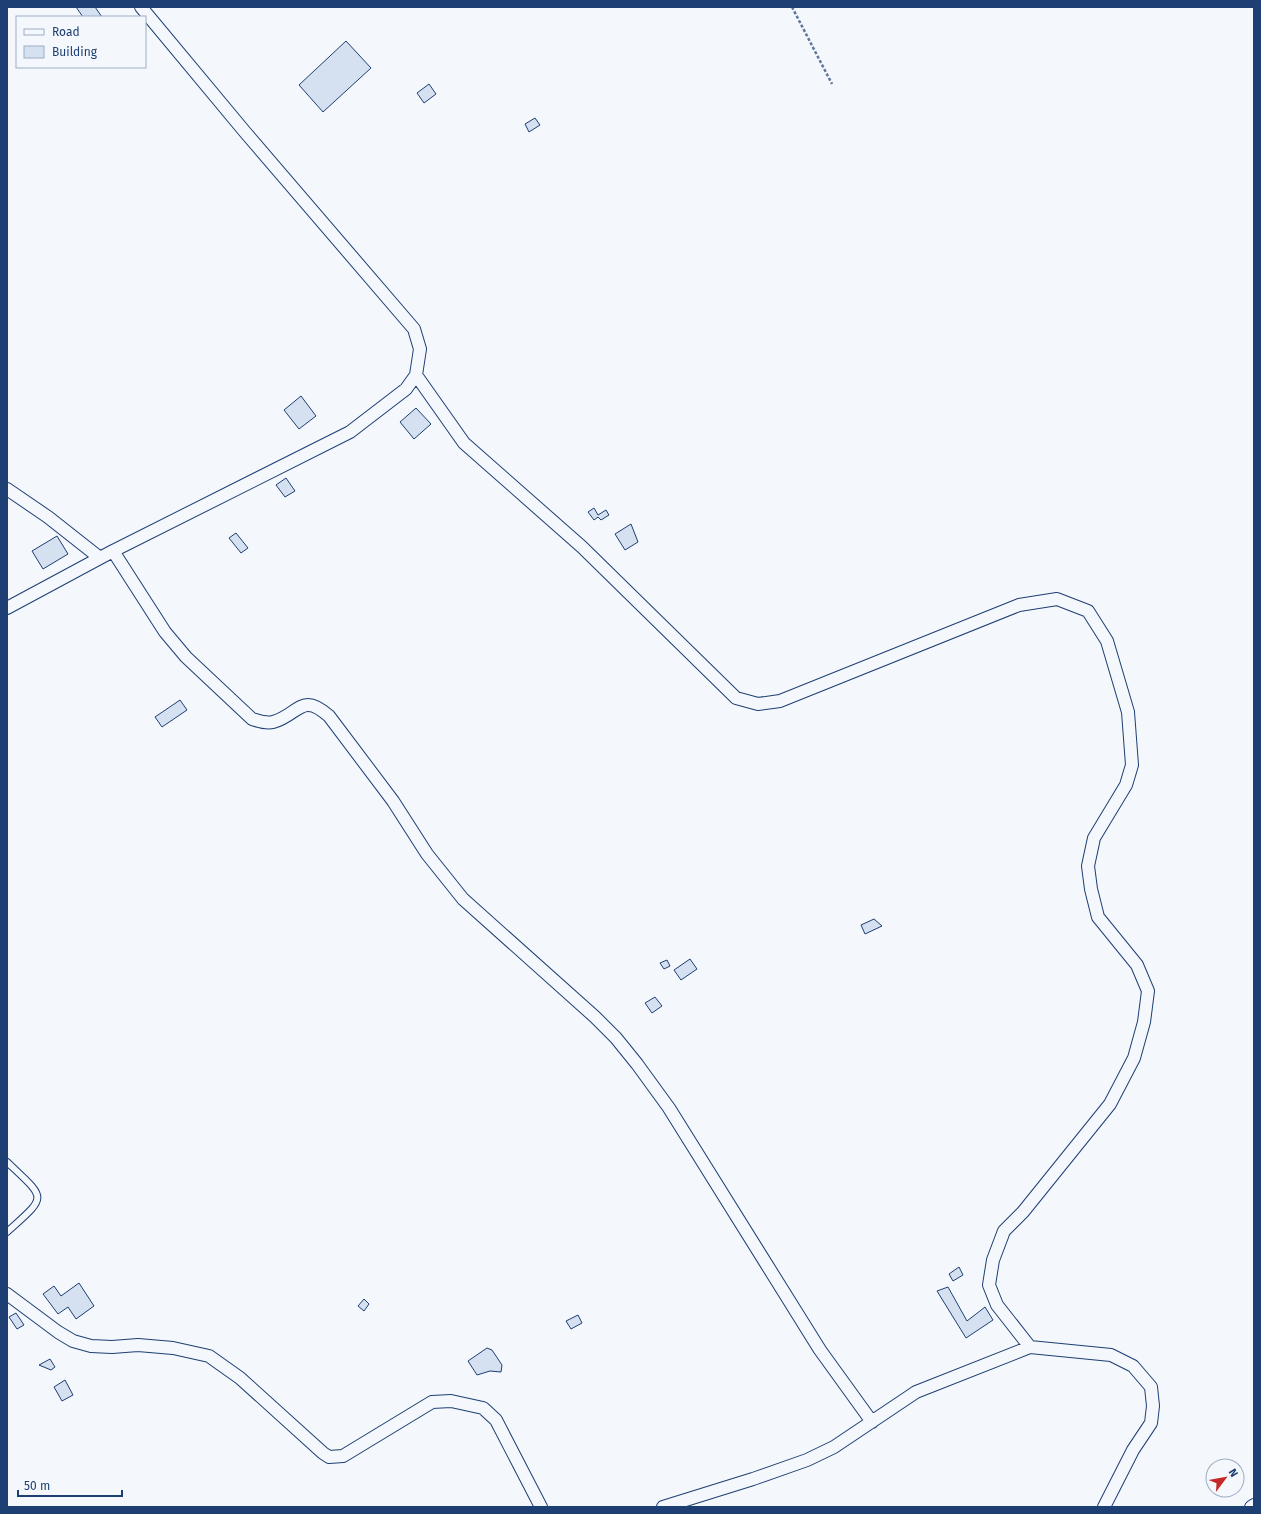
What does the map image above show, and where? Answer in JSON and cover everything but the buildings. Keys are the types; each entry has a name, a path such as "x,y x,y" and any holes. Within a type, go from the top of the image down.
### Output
{"street":[{"path":"7,608 113,551 350,432 406,389 416,375 420,349 414,329 245,132 141,7"},
{"path":"416,375 464,443 582,547 736,698 758,704 780,701 1019,605 1057,598 1088,611 1107,641 1128,712 1132,765 1126,785 1094,838 1088,866 1091,889 1098,917 1137,965 1148,991 1144,1022 1134,1058 1110,1104 1023,1212 1004,1231 993,1260 989,1285 997,1305 1030,1347"},
{"path":"7,489 48,517 87,546 100,558"},
{"path":"113,551 165,632 186,657 252,719 262,723 273,722 300,707 309,704 319,707 329,716 393,801 427,854 463,898 616,1038 668,1108 820,1350 872,1422"},
{"path":"7,1294 58,1332 73,1341 91,1346 112,1348 138,1345 173,1348 209,1356 240,1378 306,1439 329,1457 343,1456 432,1402 451,1401 483,1408 496,1420 541,1507"},
{"path":"663,1507 753,1480 807,1460 834,1447 916,1392 1030,1347 1110,1355 1133,1366 1151,1387 1153,1406 1151,1423 1133,1450 1104,1507"}],"lane":[{"path":"7,1162 34,1187 38,1196 35,1207 31,1212 7,1232"}],"path":[{"path":"792,7 832,84"}]}
